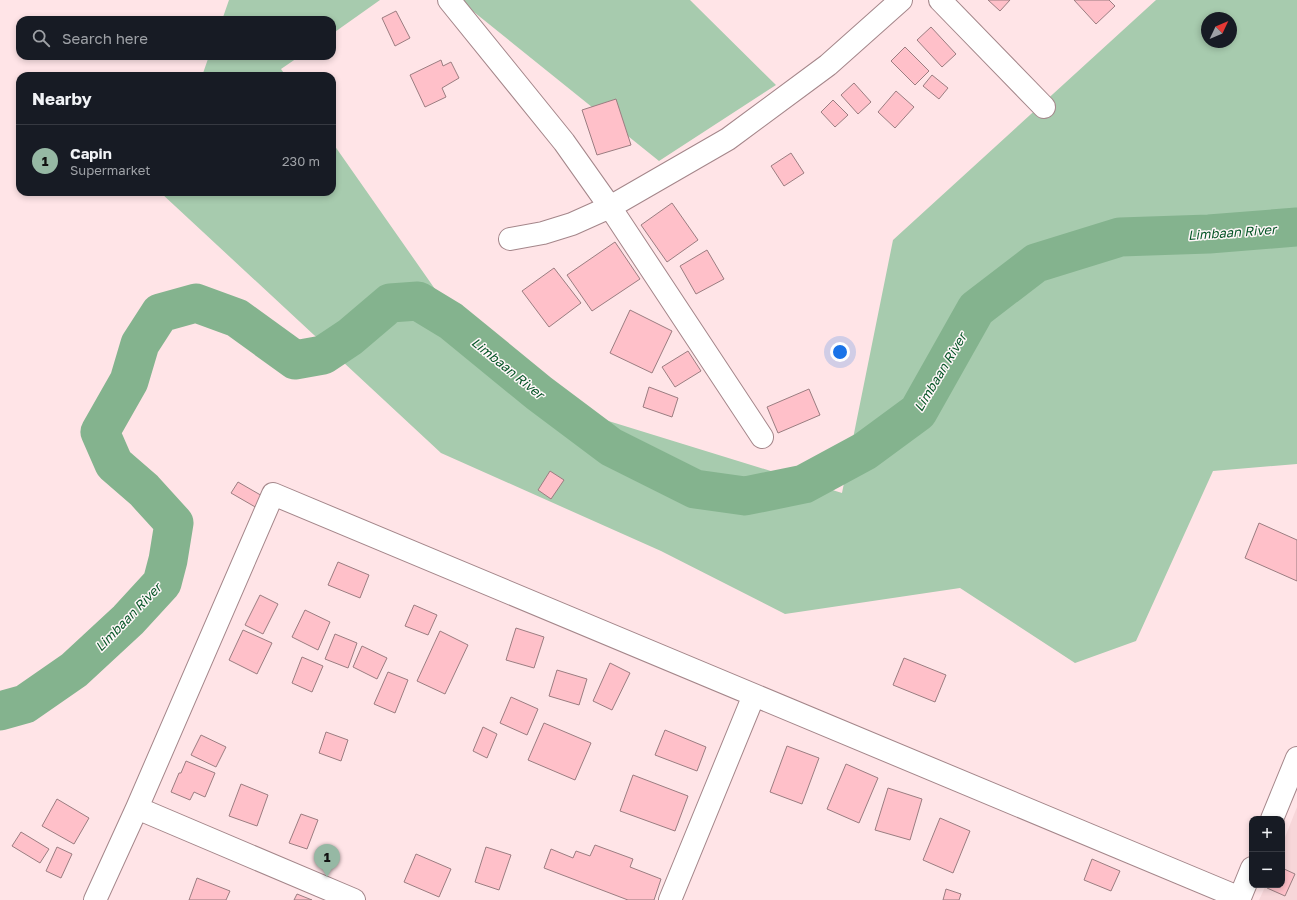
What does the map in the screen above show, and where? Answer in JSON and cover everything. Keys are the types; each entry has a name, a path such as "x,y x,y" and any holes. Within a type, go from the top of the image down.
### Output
{"street":[{"path":"449,0 564,142 610,206 762,437"},
{"path":"510,239 543,233 572,224 610,206 728,139 828,65 901,0"},
{"path":"940,0 1044,107"},
{"path":"95,900 137,808 273,494 1239,899 1249,875"},
{"path":"670,900 754,695"},
{"path":"1273,816 1297,758"},
{"path":"137,808 354,900"}],"shaded area":[{"path":"1297,807 1297,900 1259,900 1265,888 1285,888 1285,837"}],"green space":[{"path":"229,0 380,0 336,31 336,16 223,16"},
{"path":"459,0 690,0 776,85 659,161"},
{"path":"1156,0 1297,0 1297,464 1213,471 1136,641 1075,663 960,588 785,614 661,551 441,453 164,196 336,196 336,148 505,389 842,493 893,240"},
{"path":"208,60 294,60 281,69 283,72 203,72"}],"building":[{"path":"988,0 1010,0 1000,11"},
{"path":"1074,0 1109,0 1115,6 1096,24"},
{"path":"396,11 410,38 395,46 382,18"},
{"path":"931,27 956,54 942,67 917,40"},
{"path":"905,47 929,71 915,85 891,61"},
{"path":"441,60 443,66 451,62 459,78 442,88 446,97 425,107 410,75"},
{"path":"932,75 948,88 939,99 923,86"},
{"path":"854,83 871,102 858,114 841,95"},
{"path":"896,91 914,107 895,128 878,112"},
{"path":"616,99 631,145 597,155 582,110"},
{"path":"833,100 848,115 835,127 821,112"},
{"path":"791,153 804,173 784,186 771,166"},
{"path":"672,203 698,240 667,262 641,225"},
{"path":"615,242 640,279 592,311 567,275"},
{"path":"707,250 724,279 696,294 680,266"},
{"path":"554,268 581,303 549,327 522,291"},
{"path":"630,310 672,331 652,373 610,353"},
{"path":"688,351 701,371 675,387 662,367"},
{"path":"649,387 678,398 672,417 643,407"},
{"path":"809,389 820,415 778,433 767,407"},
{"path":"550,471 564,480 551,499 538,490"},
{"path":"238,482 264,497 257,508 231,493"},
{"path":"1259,523 1297,540 1297,581 1245,558"},
{"path":"338,562 369,575 360,598 328,585"},
{"path":"260,595 278,604 263,634 245,625"},
{"path":"414,605 437,615 428,635 405,626"},
{"path":"305,610 330,622 318,650 292,637"},
{"path":"516,628 544,637 534,668 506,660"},
{"path":"243,630 272,643 257,674 229,660"},
{"path":"440,631 468,645 445,694 417,681"},
{"path":"335,634 357,643 348,668 325,659"},
{"path":"362,646 387,658 377,679 353,667"},
{"path":"302,657 323,666 312,692 292,683"},
{"path":"904,658 946,675 935,702 893,685"},
{"path":"610,663 630,673 612,710 593,701"},
{"path":"557,670 587,679 579,705 549,696"},
{"path":"388,672 408,680 395,713 374,704"},
{"path":"511,697 538,709 527,735 500,723"},
{"path":"544,723 591,743 575,780 528,760"},
{"path":"483,727 497,734 487,758 473,751"},
{"path":"665,730 706,747 697,771 655,755"},
{"path":"326,732 348,740 341,761 319,753"},
{"path":"201,735 226,747 216,767 191,755"},
{"path":"787,746 819,758 802,804 770,792"},
{"path":"186,761 215,773 205,797 194,792 190,800 171,792"},
{"path":"846,764 878,778 859,823 827,809"},
{"path":"633,775 688,796 675,831 620,811"},
{"path":"241,784 268,795 257,826 229,816"},
{"path":"888,788 922,799 910,840 875,830"},
{"path":"57,799 89,818 74,844 42,826"},
{"path":"301,814 318,820 307,849 289,843"},
{"path":"940,818 970,831 953,873 923,860"},
{"path":"21,832 49,849 40,863 12,846"},
{"path":"595,845 633,859 630,867 661,879 654,900 628,900 544,868 551,849 573,858 576,851 590,856"},
{"path":"57,847 72,854 61,878 46,871"},
{"path":"486,847 511,855 499,890 475,882"},
{"path":"416,854 451,869 439,897 404,882"},
{"path":"1092,859 1120,871 1111,891 1084,880"},
{"path":"1285,869 1295,874 1285,896 1267,888 1285,888"},
{"path":"197,878 230,891 226,900 189,900"},
{"path":"946,889 961,894 959,900 943,900"},
{"path":"297,894 312,900 294,900"}],"waterway":[{"name":"Limbaan River","path":"0,711 25,704 74,670 128,620 162,583 168,560 174,523 144,490 114,464 100,432 129,381 140,344 160,313 196,303 237,318 295,360 323,355 350,337 390,303 418,301 451,321 539,393 611,447 695,489 745,496 804,484 865,451 918,412 976,309 1036,263 1120,237 1209,234 1297,227"}],"place":[{"name":"Capin","path":"327,877"}]}
